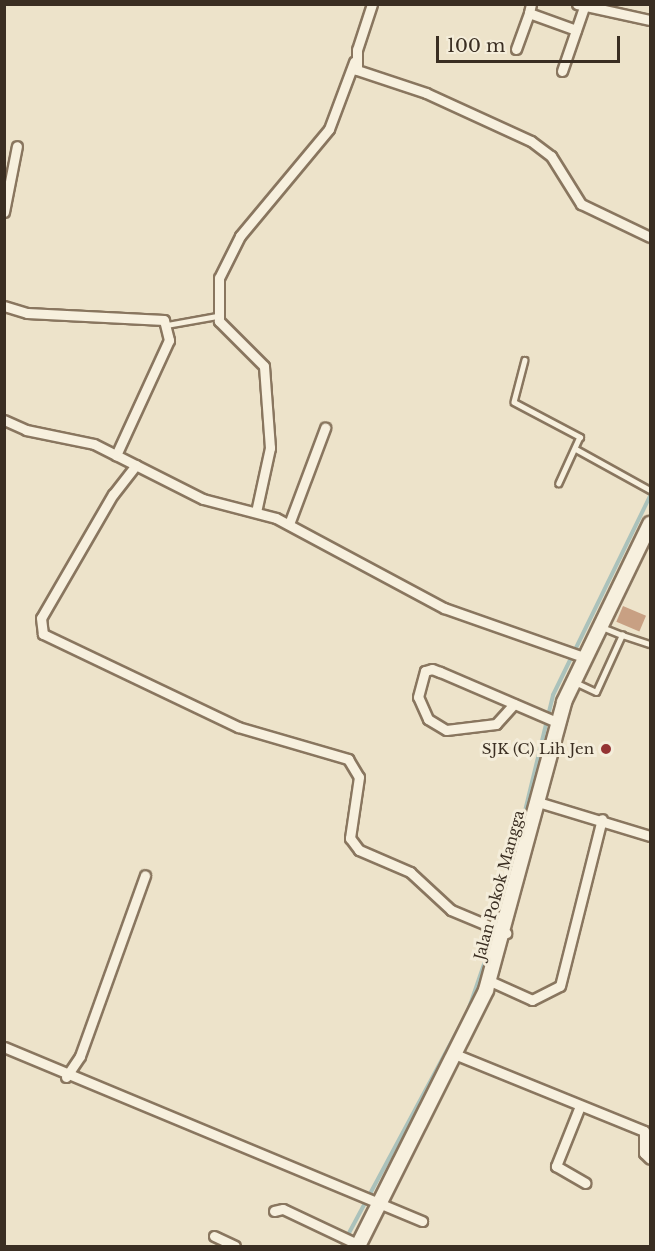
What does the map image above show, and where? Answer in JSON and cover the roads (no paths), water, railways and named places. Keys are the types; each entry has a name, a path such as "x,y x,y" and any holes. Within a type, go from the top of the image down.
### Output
{"main road":[{"name":"Jalan Pokok Mangga","path":"352,1242 457,1055 490,981 538,802 555,721 581,656 599,626 651,524"}],"street":[{"path":"256,512 270,447 264,366 217,316 226,256 329,129 354,62 372,4"},
{"path":"562,71 576,30 580,6 651,20"},
{"path":"516,49 530,9 576,30"},
{"path":"354,62 357,70 426,93 541,147 582,204 651,237"},
{"path":"4,212 17,146"},
{"path":"4,306 27,313 151,317 167,325 169,340 116,455"},
{"path":"4,420 116,455 203,499 256,512 289,524 444,608 581,656"},
{"path":"289,524 325,428"},
{"path":"136,465 113,494 41,618 43,634 238,727 348,759 359,777 350,838 358,850 410,872 451,910 503,932"},
{"path":"514,704 496,724 446,730 429,719 418,697 424,671 432,669 555,721"},
{"path":"538,802 602,819 651,836"},
{"path":"490,981 532,1000 548,996 560,986 602,819"},
{"path":"66,1077 80,1056 145,875"},
{"path":"4,1047 66,1077 364,1193 422,1221"},
{"path":"457,1055 644,1131 644,1153 651,1159"},
{"path":"580,1106 556,1166 586,1183"},
{"path":"274,1211 284,1209 352,1242"},
{"path":"214,1236 235,1246"}],"lane":[{"path":"167,325 217,316"},
{"path":"525,360 514,402 580,437 559,483"},
{"path":"576,449 648,488"},
{"path":"599,626 651,644"},
{"path":"572,681 596,692 622,634"}],"waterway":[{"path":"503,902 553,695 650,496"},
{"path":"342,1246 468,1011 493,938"}],"place":[{"name":"SJK (C) Lih Jen","path":"606,749"}]}
